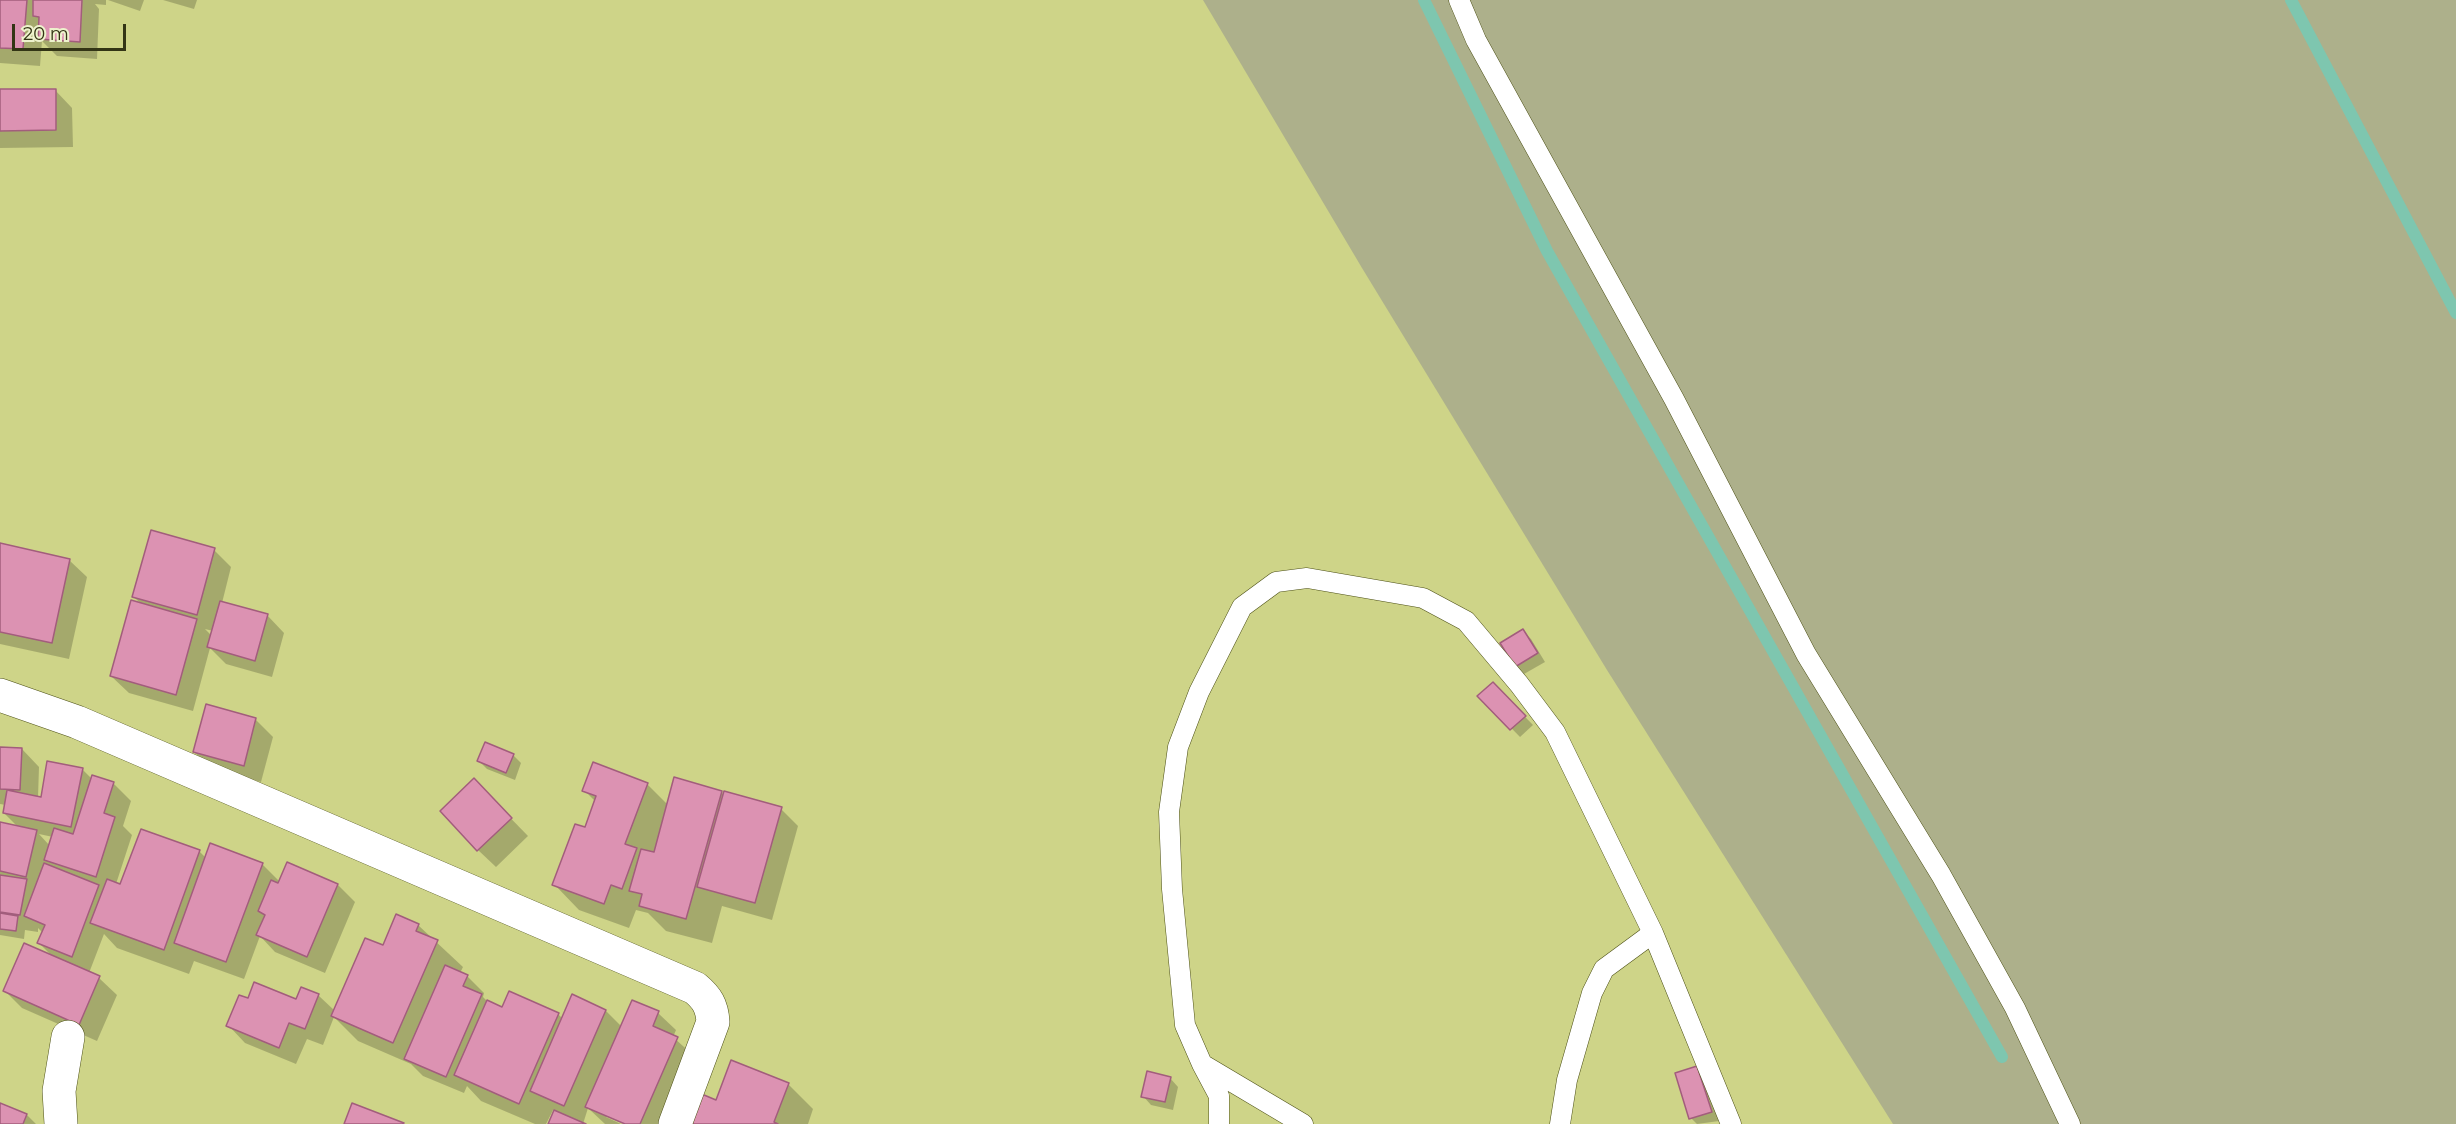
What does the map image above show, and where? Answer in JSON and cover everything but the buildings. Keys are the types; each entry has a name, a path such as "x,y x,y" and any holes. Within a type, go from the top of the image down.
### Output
{"street":[{"path":"0,695 77,722 695,988 707,998 712,1010 713,1022 675,1124"},
{"path":"61,1124 59,1091 68,1037"}],"lane":[{"path":"1459,0 1476,40 1674,399 1806,654 1941,875 2015,1008 2070,1124"},
{"path":"1219,1124 1218,1095 1185,1025 1172,889 1169,812 1178,747 1199,692 1242,607 1276,582 1307,578 1423,598 1466,621 1519,684 1555,732 1653,933 1731,1124"},
{"path":"1560,1124 1567,1080 1592,993 1604,969 1653,933"},
{"path":"1202,1064 1303,1124"}],"green space":[{"path":"1203,0 2456,0 2456,1124 1893,1124 1607,670 1362,268"}],"waterway":[{"path":"1424,0 1547,251 2002,1057"},
{"path":"2291,0 2456,313"}]}
